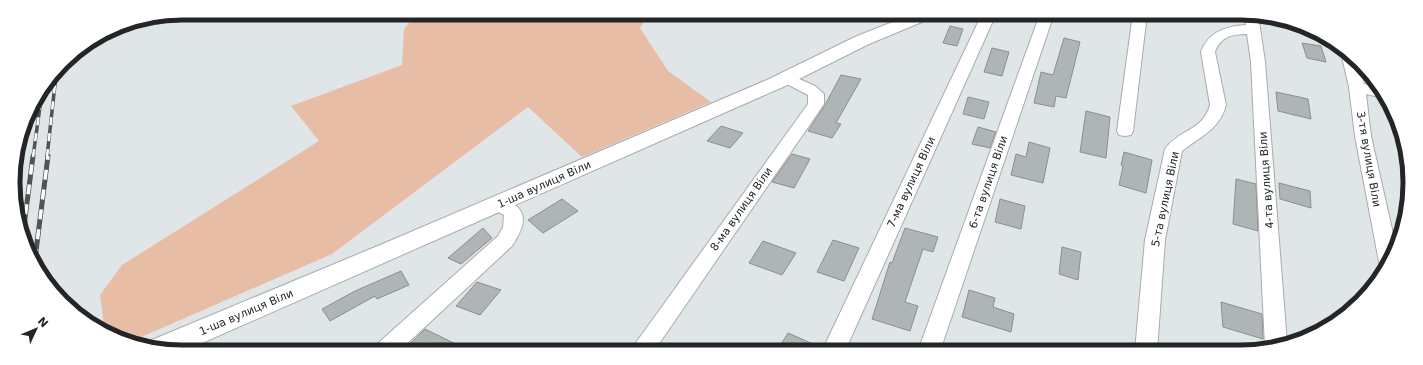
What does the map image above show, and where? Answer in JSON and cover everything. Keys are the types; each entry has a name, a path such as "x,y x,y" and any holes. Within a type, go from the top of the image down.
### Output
{"main road":[{"name":"1-ша вулиця Віли","path":"169,345 498,204 786,78 863,40 913,20"}],"street":[{"name":"7-ма вулиця Віли","path":"836,345 986,20"},
{"name":"6-та вулиця Віли","path":"931,345 1046,20"},
{"path":"1125,131 1139,20"},
{"name":"4-та вулиця Віли","path":"1252,22 1258,62 1276,341"},
{"name":"5-та вулиця Віли","path":"1146,345 1155,240 1174,149 1214,119 1217,112 1218,105 1208,52 1209,46 1215,39 1252,22"},
{"name":"3-тя вулиця Віли","path":"1351,63 1357,87 1363,136 1387,252"},
{"name":"8-ма вулиця Віли","path":"644,345 816,104 816,94 810,89 786,78"},
{"path":"1357,87 1376,92"},
{"path":"390,345 505,241 513,229 515,220 513,212 498,204"}],"shaded area":[{"path":"411,20 645,20 640,28 668,71 711,102 582,157 528,107 332,254 138,338 120,333 104,324 100,295 122,265 319,141 291,106 402,65 404,29"}],"building":[{"path":"950,26 963,29 957,46 943,43"},
{"path":"1064,38 1080,42 1066,98 1056,96 1054,107 1034,103 1041,72 1053,75"},
{"path":"1302,43 1321,46 1326,62 1307,58"},
{"path":"992,48 1009,52 1002,76 984,72"},
{"path":"841,75 861,79 836,123 841,124 832,138 808,131 825,105"},
{"path":"1276,92 1308,99 1311,119 1278,111"},
{"path":"968,97 989,102 984,119 963,114"},
{"path":"1086,111 1110,117 1106,158 1080,152"},
{"path":"721,126 743,133 730,148 707,141"},
{"path":"978,127 996,132 990,148 972,144"},
{"path":"1029,142 1050,148 1043,183 1011,175 1016,154 1026,157"},
{"path":"1124,152 1152,160 1146,193 1119,185"},
{"path":"792,154 810,159 794,188 772,182"},
{"path":"1236,179 1256,184 1258,231 1233,224"},
{"path":"1279,183 1310,191 1311,208 1280,199"},
{"path":"562,199 578,211 543,233 528,220"},
{"path":"1000,199 1025,206 1021,229 995,222"},
{"path":"483,228 492,238 461,264 448,258"},
{"path":"905,228 938,237 933,252 923,249 905,302 918,306 910,331 872,319 890,262 892,263"},
{"path":"833,240 859,248 844,281 817,272"},
{"path":"763,241 796,253 782,275 749,263"},
{"path":"1062,247 1081,252 1078,280 1059,274"},
{"path":"401,271 409,285 377,299 375,296 330,321 322,309 355,291"},
{"path":"477,282 501,290 480,315 456,306"},
{"path":"969,290 995,298 993,307 1014,314 1011,332 962,317"},
{"path":"1221,302 1262,314 1263,339 1223,327"},
{"path":"425,329 458,345 409,345"},
{"path":"788,333 815,345 781,345"}],"railway":[{"path":"47,157 55,82"},
{"path":"33,157 40,104"},
{"path":"25,220 33,156"},
{"path":"36,252 48,156"}]}
